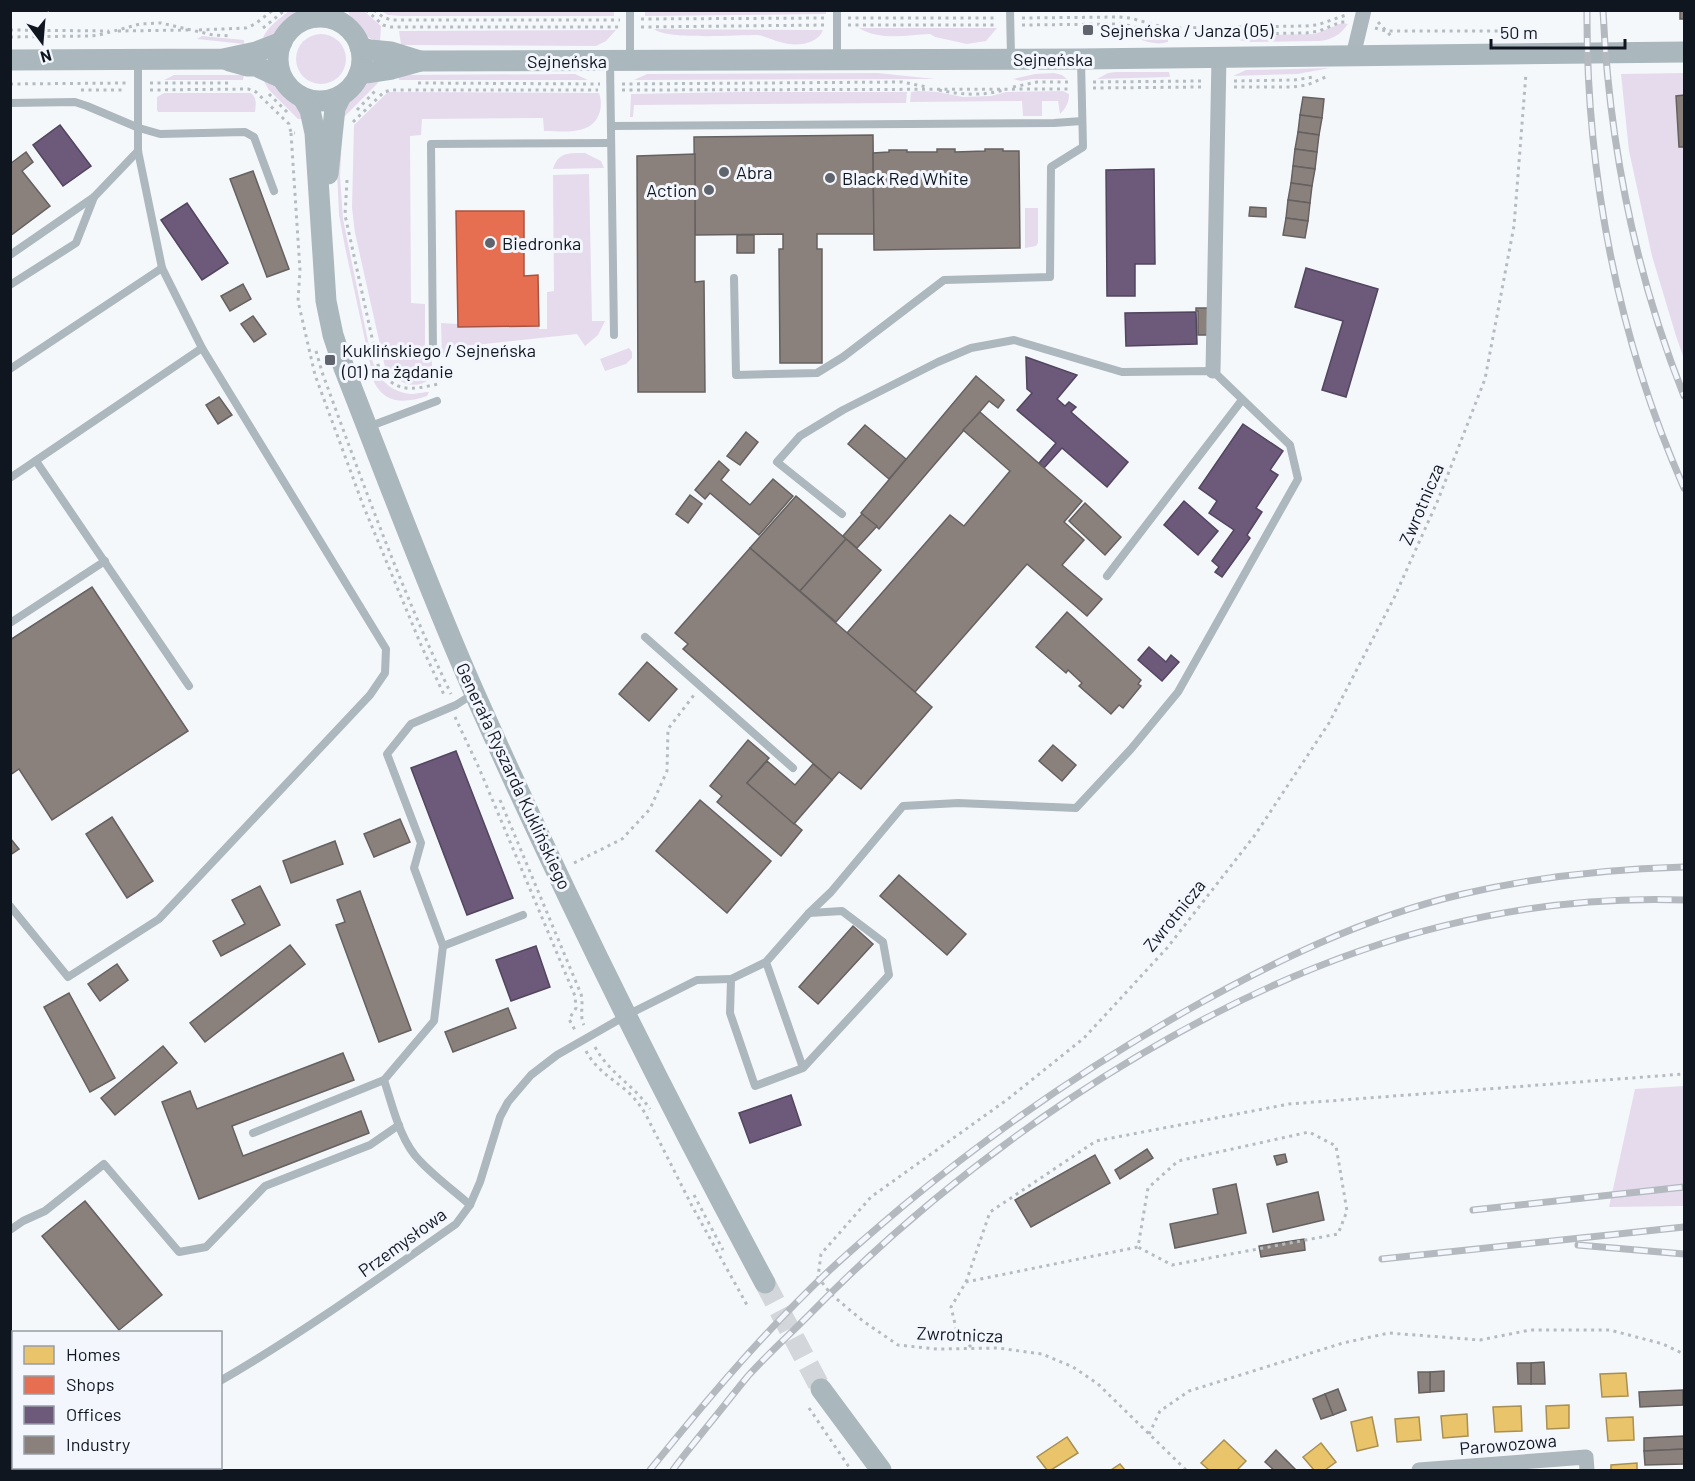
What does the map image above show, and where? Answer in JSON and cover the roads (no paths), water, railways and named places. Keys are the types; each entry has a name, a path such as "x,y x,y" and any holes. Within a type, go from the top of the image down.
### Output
{"main road":[{"path":"223,59 247,66 256,66 273,85 287,87 303,98 313,101 332,100 348,90 359,74 362,59 360,47 351,31 328,15 300,22 293,27 282,42 273,85"},
{"path":"10,60 223,59 256,52 282,42"},
{"name":"Sejneńska","path":"359,74 392,69 421,61 1353,56 1526,45 1684,52"},
{"name":"Sejneńska","path":"360,47 391,52 421,61"},
{"name":"Generała Ryszarda Kuklińskiego","path":"341,96 323,128 323,247 326,302 333,335 344,368 425,575 475,693 557,871 627,1015 713,1187 765,1283"},
{"name":"Generała Ryszarda Kuklińskiego","path":"303,98 323,128"},
{"path":"821,1389 881,1470"}],"street":[{"path":"1353,56 1362,18"},
{"path":"1213,371 1219,57"},
{"name":"Parowozowa","path":"1419,1470 1586,1457 1587,1470"}],"lane":[{"path":"614,335 610,87 630,23 630,10"},
{"path":"837,18 837,59"},
{"path":"1010,18 1011,59"},
{"path":"734,278 735,375 817,373 843,357 944,280 1050,277 1051,167 1083,147 1081,59"},
{"path":"10,906 68,977 159,919 370,695 385,673 386,649 201,348 162,268 138,151 138,60"},
{"path":"10,103 75,102 160,134 245,132 254,137 274,191"},
{"path":"610,126 1082,121"},
{"path":"433,353 431,144 610,143"},
{"path":"10,255 94,197 138,151"},
{"path":"10,285 76,243 94,197"},
{"path":"10,369 162,268"},
{"path":"809,913 842,911 883,942 889,975 803,1068 755,1086 730,1013 731,978 766,962 809,913 831,892 903,806 958,803 1076,808 1131,749 1178,692 1298,479 1290,445 1213,371 1122,372 1014,340 971,348 938,362 843,410 800,436 777,462 842,514"},
{"path":"10,478 201,348"},
{"path":"1107,576 1242,400"},
{"path":"367,428 437,401"},
{"path":"36,461 189,687"},
{"path":"10,623 105,561"},
{"path":"645,637 793,768"},
{"path":"253,1133 384,1080 434,1021 443,946 414,868 421,843 387,754 411,724 475,693"},
{"path":"443,946 524,915"},
{"path":"766,962 803,1068"},
{"name":"Przemysłowa","path":"222,1379 267,1354 329,1314 456,1224 470,1205 480,1182 500,1117 508,1102 531,1075 548,1060 627,1015 697,980 731,978"},
{"path":"384,1080 399,1125 410,1148 419,1161 470,1205"},
{"path":"10,1230 45,1211 104,1164 179,1252 206,1247 265,1186 370,1145 399,1125"}],"tunnel":[{"path":"765,1283 821,1389"}],"railway":[{"path":"1587,10 1592,133 1610,255 1641,374 1684,488"},
{"path":"1603,10 1611,109 1627,207 1652,302 1684,396"},
{"path":"650,1470 768,1332 821,1278 879,1226 936,1179 1039,1103 1110,1056 1184,1012 1250,976 1319,943 1390,915 1426,904 1490,888 1545,879 1601,872 1684,867"},
{"path":"673,1470 755,1368 900,1229 932,1201 1033,1124 1139,1055 1211,1015 1285,980 1361,951 1439,927 1518,910 1600,901 1684,900"},
{"path":"1473,1210 1684,1187"},
{"path":"1382,1259 1684,1227"},
{"path":"1578,1245 1684,1254"}],"place":[{"name":"Sejneńska / Janza (05)","path":"1088,30"},
{"name":"Abra","path":"724,172"},
{"name":"Black Red White","path":"830,178"},
{"name":"Action","path":"709,190"},
{"name":"Biedronka","path":"490,243"},
{"name":"Kuklińskiego / Sejneńska (01) na żądanie","path":"330,360"}]}
